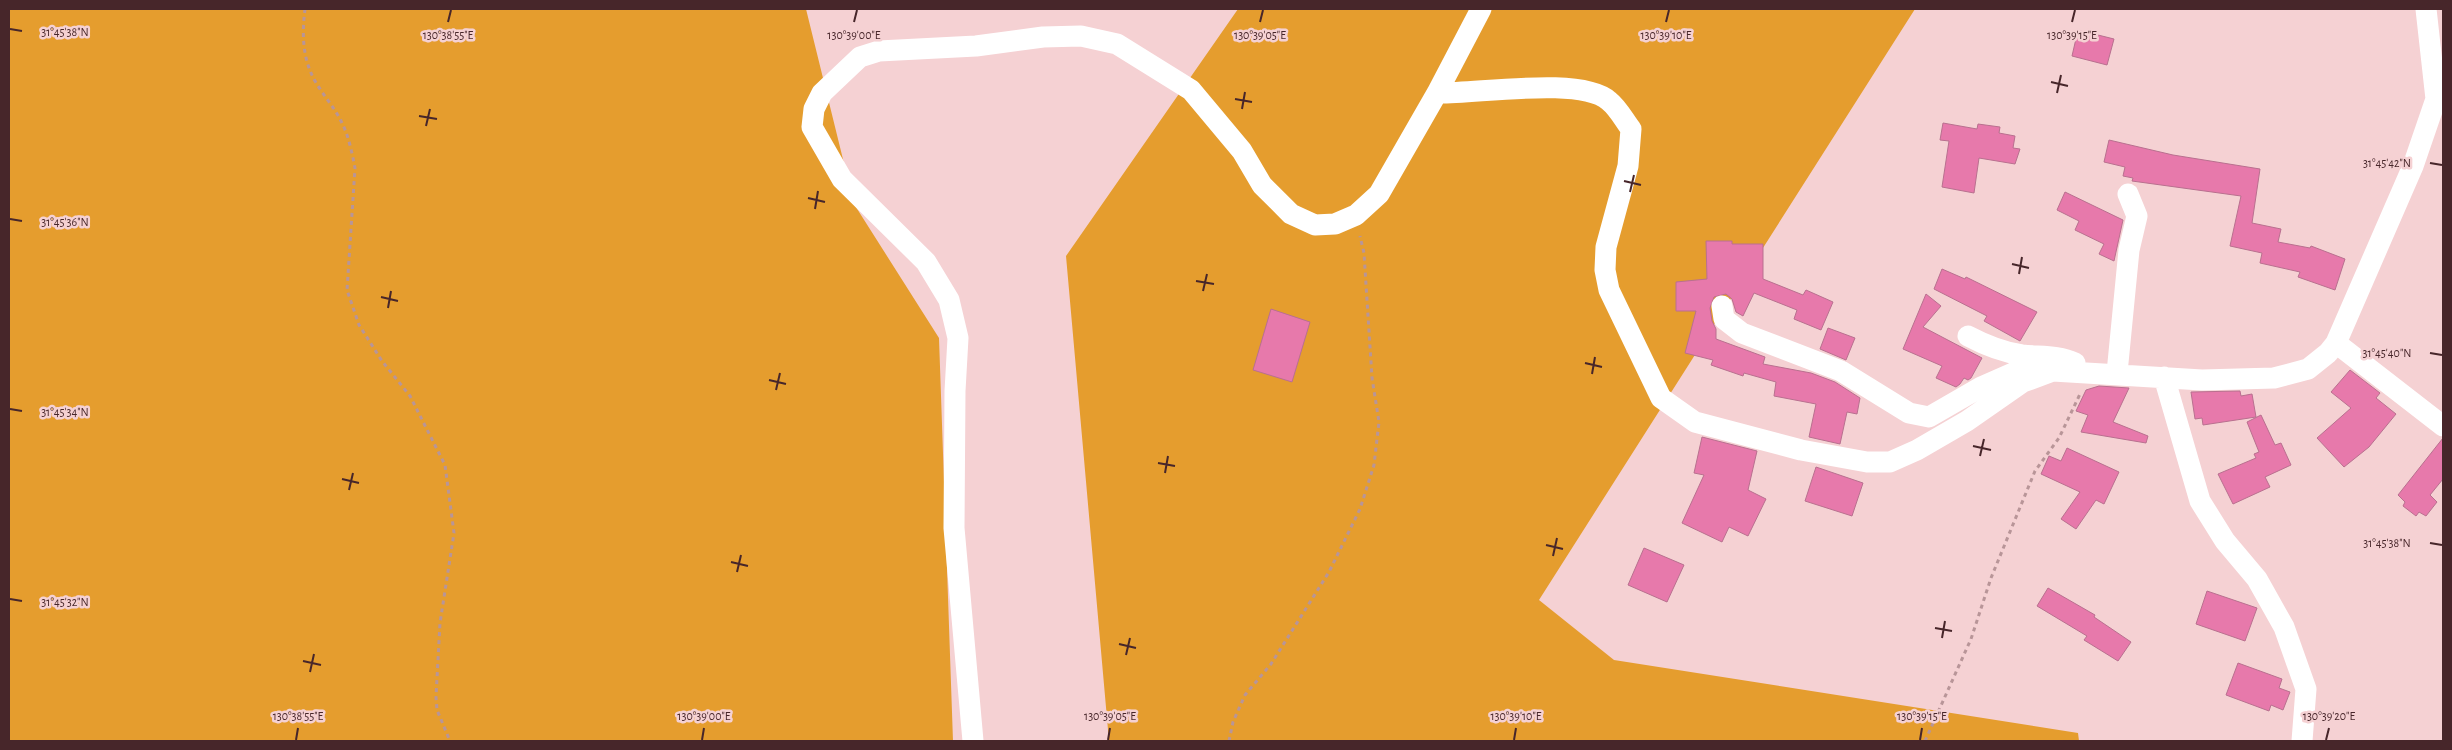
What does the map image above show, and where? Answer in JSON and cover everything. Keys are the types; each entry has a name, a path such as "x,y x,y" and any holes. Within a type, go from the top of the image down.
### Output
{"street":[{"path":"973,741 954,528 955,391 958,338 949,300 926,262 842,179 812,127 814,109 822,93 860,57 879,51 976,46 1043,36 1081,36 1117,44 1191,90 1242,151 1262,185 1291,214 1315,225 1335,224 1356,215 1378,194 1438,93 1481,9"},
{"path":"1438,93 1476,92 1542,86 1579,89 1609,100 1631,129 1628,166 1606,247 1605,270 1609,290 1661,398 1695,422 1801,450 1867,462 1890,462 1917,450 1967,421 2023,382 2050,372 2118,373 2202,380 2274,378 2308,369 2328,353 2336,343 2413,166 2436,100 2426,9"},
{"path":"2118,373 2129,250 2137,216 2128,194"},
{"path":"1722,306 1724,319 1742,333 1841,371 1908,413 1922,416 1929,417 1940,413 1981,386 2031,364 2050,372"},
{"path":"1968,336 1987,347 2022,355 2063,357 2091,372"},
{"path":"2336,343 2443,426"},
{"path":"2164,377 2200,501 2225,541 2257,579 2284,627 2306,688 2302,741"}],"path":[{"path":"305,9 302,32 303,46 313,78 342,123 352,150 355,168 347,290 359,325 382,361 410,396 445,465 454,533 440,622 436,697 437,710 450,741"},
{"path":"1229,741 1233,722 1245,695 1271,664 1329,572 1360,509 1374,465 1379,422 1372,378 1364,253 1356,215"},
{"path":"1925,741 1971,639 1991,578 2035,471 2059,438 2091,372"}],"shaded area":[{"path":"9,9 806,9 854,204 939,338 953,741 9,741"},
{"path":"1238,9 1915,9 1539,600 1614,660 2078,733 2079,741 1109,741 1066,256"}],"building":[{"path":"2078,30 2114,39 2107,65 2072,56"},
{"path":"1943,123 1977,129 1978,124 2000,127 1999,133 2015,136 2013,148 2020,149 2015,164 1979,158 1974,193 1942,187 1949,141 1940,140"},
{"path":"2109,140 2173,155 2260,169 2252,223 2281,229 2278,242 2310,248 2311,246 2345,259 2335,290 2298,277 2300,272 2260,263 2262,253 2230,246 2241,196 2132,181 2133,178 2123,176 2125,167 2104,162"},
{"path":"2065,192 2123,220 2114,261 2099,254 2104,244 2075,230 2079,221 2057,210"},
{"path":"1706,241 1732,241 1732,244 1763,244 1763,279 1803,295 1806,290 1833,302 1821,330 1794,319 1797,310 1754,293 1743,316 1736,312 1732,299 1726,294 1714,297 1710,308 1712,321 1716,329 1716,339 1765,357 1763,364 1811,373 1835,382 1860,398 1857,414 1847,412 1840,444 1809,437 1816,404 1774,396 1776,382 1744,373 1743,376 1711,365 1713,360 1685,353 1696,311 1676,311 1676,282 1707,279"},
{"path":"1942,269 1965,279 1966,277 2037,312 2020,341 1984,321 1987,316 1934,289"},
{"path":"1926,294 1941,306 1923,327 1982,358 1971,378 1968,380 1964,378 1956,387 1936,378 1942,366 1903,349"},
{"path":"1271,309 1310,322 1292,382 1253,370"},
{"path":"1828,328 1855,338 1846,360 1820,349"},
{"path":"2350,370 2380,393 2376,398 2396,414 2369,447 2344,467 2317,438 2351,408 2331,392"},
{"path":"2099,386 2129,388 2113,422 2148,436 2146,443 2081,432 2088,415 2076,411 2086,390"},
{"path":"2240,391 2241,396 2252,394 2256,417 2203,425 2202,418 2195,419 2191,392"},
{"path":"2261,415 2275,445 2281,443 2291,465 2265,477 2270,487 2233,504 2218,474 2256,458 2254,454 2259,452 2247,422"},
{"path":"1702,437 1757,451 1748,490 1766,499 1748,536 1729,527 1722,542 1682,523 1704,475 1694,473"},
{"path":"2443,438 2443,479 2430,495 2437,502 2426,516 2419,512 2416,516 2403,506 2405,502 2398,495"},
{"path":"2067,448 2119,472 2104,504 2096,500 2076,529 2061,519 2080,492 2041,474 2049,456 2061,461"},
{"path":"1816,467 1863,483 1852,516 1805,501"},
{"path":"1644,548 1684,565 1667,602 1628,585"},
{"path":"2048,588 2095,615 2094,617 2131,642 2118,661 2084,640 2087,636 2037,606"},
{"path":"2207,591 2257,608 2245,641 2196,624"},
{"path":"2238,663 2282,679 2279,688 2290,692 2283,710 2271,705 2269,711 2226,695"}]}
